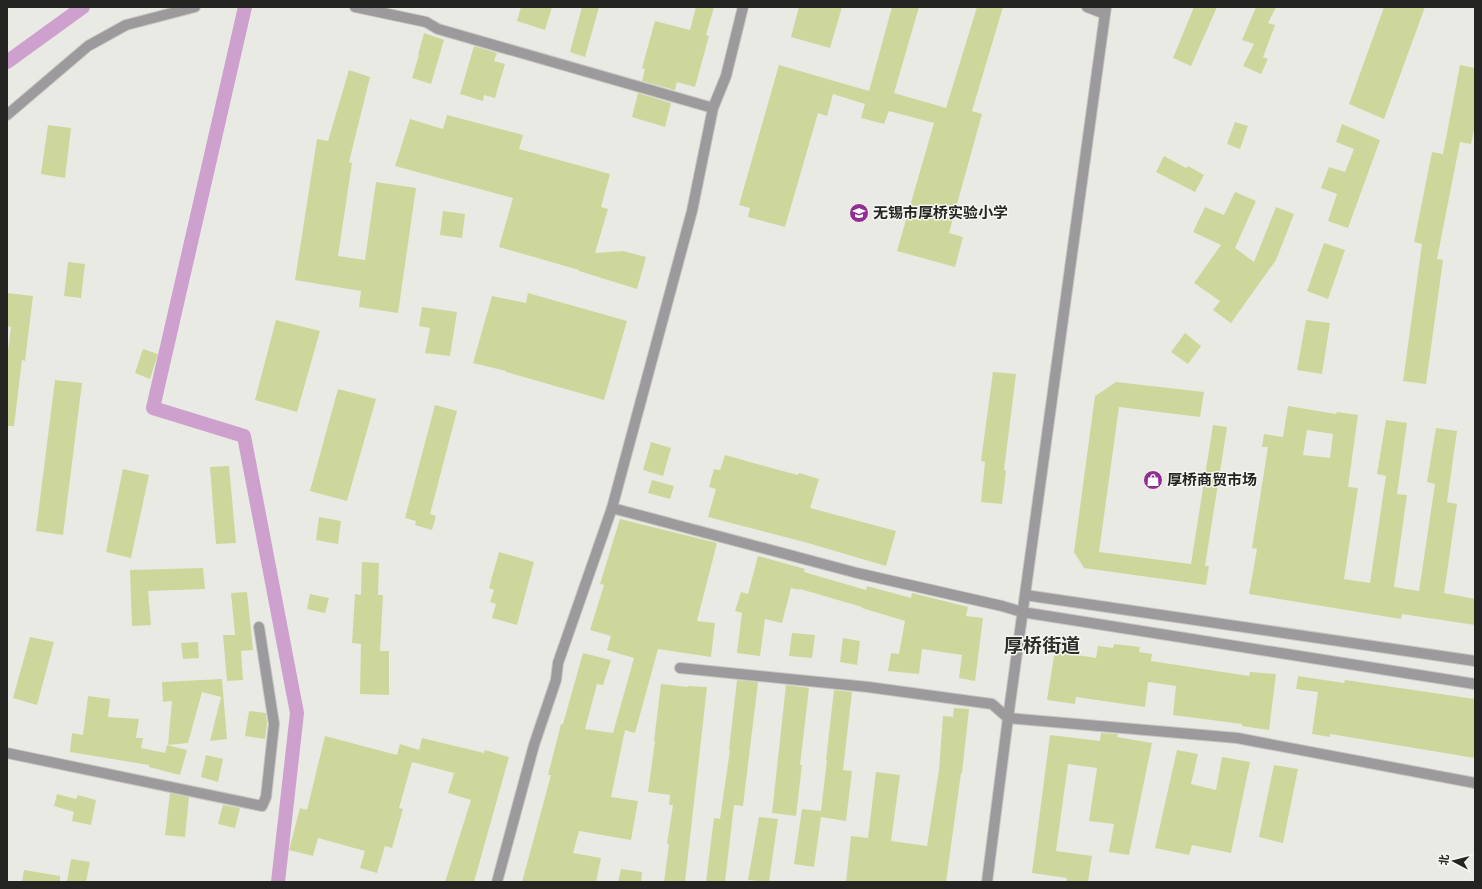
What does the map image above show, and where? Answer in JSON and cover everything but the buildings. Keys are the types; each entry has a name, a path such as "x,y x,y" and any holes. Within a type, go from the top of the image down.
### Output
{"street":[{"path":"7,115 88,46 126,25 194,7"},
{"path":"355,7 426,22 438,29 712,108"},
{"path":"497,882 534,745 556,680 558,663 612,508 692,211 712,108 726,76 743,7"},
{"path":"987,882 1022,612 1105,10 1087,7"},
{"path":"612,508 857,573 1002,606 1022,612 1475,684"},
{"path":"1025,595 1475,661"},
{"path":"7,753 262,806 266,796 274,724 259,627"},
{"path":"680,668 868,687 992,704 1008,718 1237,738 1475,783"}],"waterway":[{"path":"7,62 83,7"},
{"path":"245,7 153,408 244,436 297,713 278,882"}],"place":[{"name":"无锡市厚桥实验小学","path":"859,213"},
{"name":"厚桥商贸市场","path":"1153,480"}],"district":[{"name":"厚桥街道","path":"1042,645"}]}
